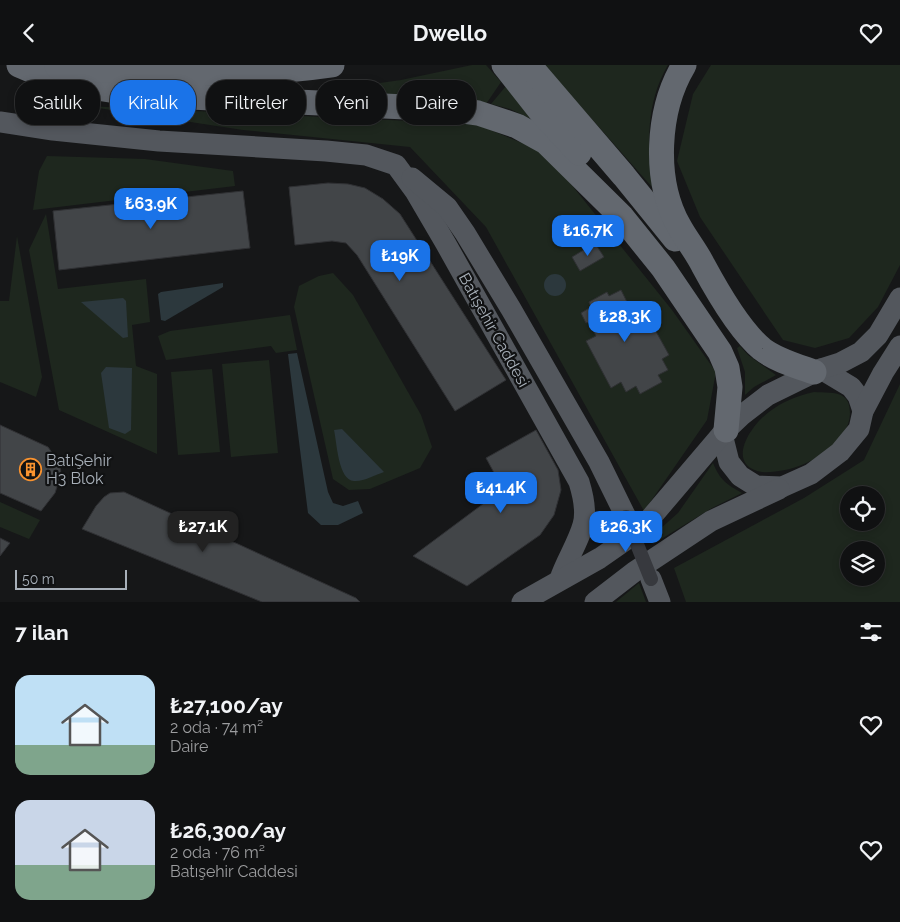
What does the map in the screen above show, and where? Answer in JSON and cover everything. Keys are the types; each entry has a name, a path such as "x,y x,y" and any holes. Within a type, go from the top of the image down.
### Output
{"highway":[{"path":"19,65 69,82 136,93 449,109 478,113 516,126 546,142 622,217 663,268 720,352 730,387 724,433"},
{"path":"52,65 157,74 247,72 332,65"},
{"path":"684,65 665,109 661,134 663,171 670,207 714,285 749,336 763,349 777,358 818,371"},
{"path":"513,67 541,112 584,158 605,186 622,217"},
{"path":"513,67 637,191 699,270 714,285"}],"main road":[{"path":"0,122 159,141 366,155 396,165 447,207 465,233 599,462 626,517"},
{"name":"Batışehir Caddesi","path":"396,165 446,244 579,482 584,497 585,512 583,525 560,579"},
{"path":"522,602 600,558 648,521 724,433 742,415 768,395 861,352 878,335 900,298"},
{"path":"594,602 634,572 710,521 811,474 840,452 858,429 863,411 900,346"},
{"path":"818,371 851,387 858,396 863,411"},
{"path":"724,433 729,462 740,476 756,485 782,487"},
{"path":"651,579 660,602"}],"street":[{"path":"626,517 651,579"}],"shaded area":[{"path":"472,65 486,65 501,82 486,104 476,103 476,80 401,80"},
{"path":"544,65 668,65 655,94 652,109 649,140 652,187"},
{"path":"711,65 900,65 900,265 878,307 849,338 815,348 783,340 700,217 677,161 693,94"},
{"path":"397,81 397,97 387,96 387,82"},
{"path":"506,86 531,119 510,109 491,104"},
{"path":"100,107 110,107 110,110 100,108"},
{"path":"196,111 206,112 206,124 196,123"},
{"path":"306,116 316,117 316,125 387,125 387,120 397,120 397,125 476,124 546,153 672,310 716,372 707,420 644,511 486,227 410,147 210,125 306,125"},
{"path":"47,156 145,159 233,171 235,186 33,210 39,171"},
{"path":"46,214 58,289 146,279 150,322 132,325 136,366 157,374 157,454 59,410 29,250"},
{"path":"17,236 42,377 36,397 0,382 0,301 9,301"},
{"path":"333,273 353,295 421,415 432,447 420,468 370,489 349,490 333,479 294,307 299,286 319,276"},
{"path":"555,274 563,277 566,285 563,293 555,296 547,293 544,285 547,277"},
{"path":"223,283 223,287 165,321 161,320 158,294 161,292"},
{"path":"123,298 126,301 128,337 123,338 81,302"},
{"path":"290,315 297,350 276,353 271,346 166,360 158,336 170,331"},
{"path":"740,346 748,355 776,375 754,387 745,395 745,372 737,348"},
{"path":"297,353 328,492 333,503 343,506 358,501 363,513 338,525 321,525 308,513 288,354"},
{"path":"269,360 278,453 231,457 222,364"},
{"path":"106,367 132,368 131,430 125,434 109,428 101,373"},
{"path":"212,369 220,452 178,455 171,372"},
{"path":"900,384 900,602 686,602 674,568 804,498 864,460"},
{"path":"814,392 837,394 846,399 850,414 843,434 826,451 795,468 762,472 751,468 745,461 743,453 744,444 755,426 769,412 785,402"},
{"path":"342,429 384,472 361,480 354,481 349,479 341,468 337,452 334,430"},
{"path":"713,463 724,481 742,493 712,508 653,544 650,538 678,513"},
{"path":"0,502 40,520 29,539 0,527"},
{"path":"639,583 646,602 616,602"}],"building":[{"path":"328,183 348,184 365,188 383,199 400,214 506,380 455,411 357,255 346,243 332,241 295,245 289,187"},
{"path":"243,191 250,248 59,270 53,211"},
{"path":"595,243 604,257 580,271 572,257"},
{"path":"621,290 628,304 631,302 637,312 643,308 669,355 662,359 668,370 658,375 662,382 640,394 636,386 626,392 621,382 611,388 586,341 596,336 589,322 586,323 581,313 591,307 589,302 607,292 609,296"},
{"name":"BatıŞehir H3 Blok","path":"0,425 48,447 60,464 61,474 55,493 41,511 0,493"},
{"path":"536,430 558,470 561,490 554,515 540,535 467,586 413,556 503,489 486,458"},
{"path":"124,492 356,598 360,602 262,602 82,529 104,497 110,493"},
{"path":"0,538 10,543 0,556"}],"place":[{"name":"BatıŞehir H3 Blok","path":"30,469"}]}
